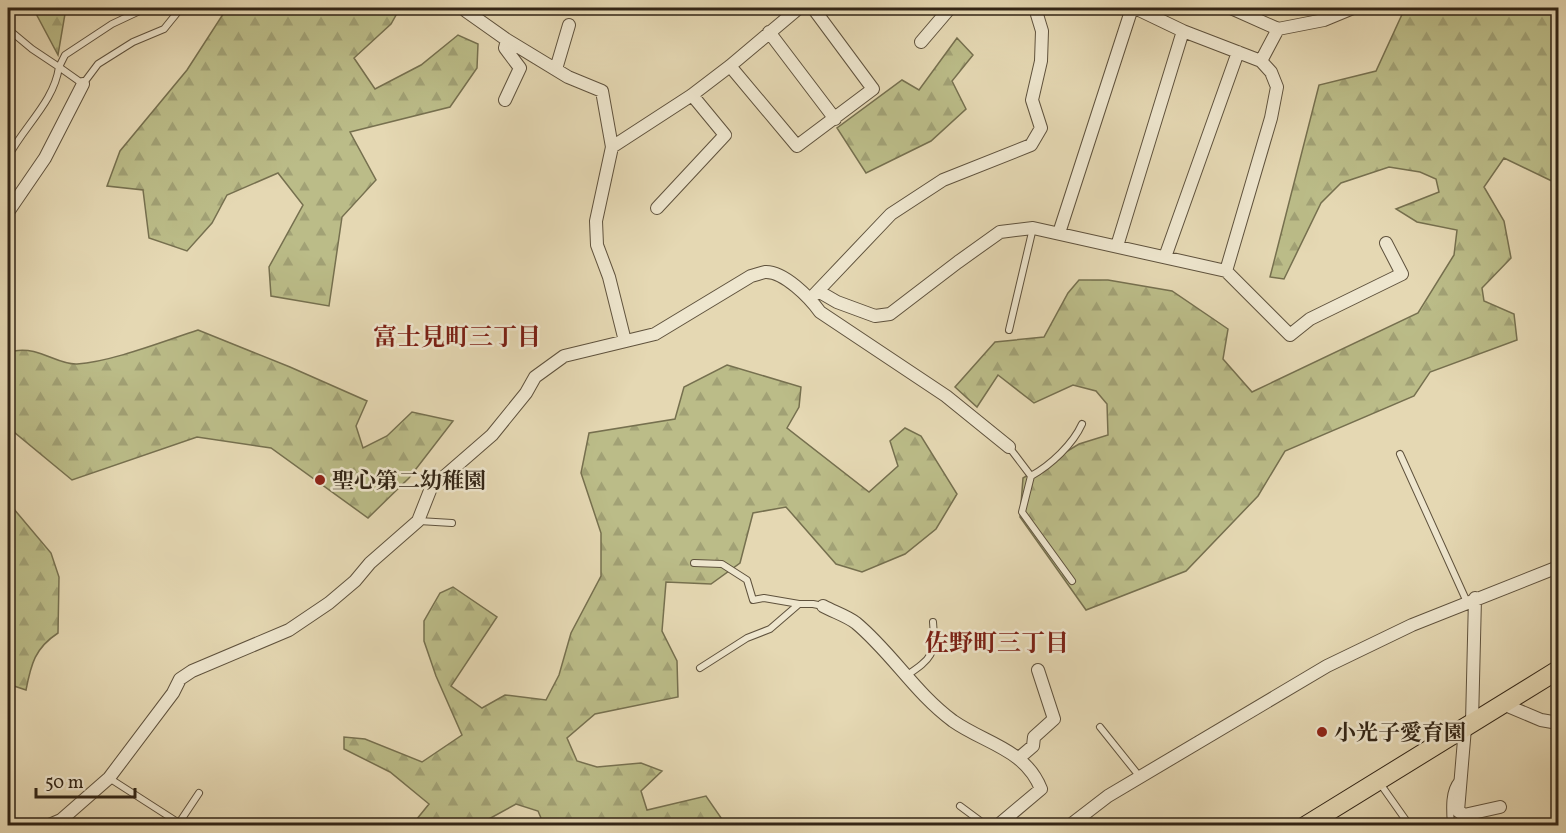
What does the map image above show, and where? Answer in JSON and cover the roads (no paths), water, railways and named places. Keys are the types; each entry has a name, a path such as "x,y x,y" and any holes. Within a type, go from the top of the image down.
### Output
{"main road":[{"path":"1305,825 1558,670"}],"street":[{"path":"730,66 797,146 873,89 813,8"},
{"path":"921,42 950,8"},
{"path":"814,295 891,214 943,180 1031,144 1041,128 1032,100 1041,61 1042,31 1035,8"},
{"path":"1059,233 1133,8 1261,61 1271,72 1277,87 1271,118 1226,271"},
{"path":"1231,8 1278,29 1324,20 1353,8"},
{"path":"612,147 692,95 730,66 792,10"},
{"path":"466,11 568,77 602,91 612,147 596,221 597,245 609,277 625,341"},
{"path":"556,69 569,25"},
{"path":"1261,61 1278,29"},
{"path":"1117,246 1183,30"},
{"path":"769,32 835,118"},
{"path":"505,100 520,68 505,48 507,39"},
{"path":"1165,257 1238,52"},
{"path":"8,212 45,158 83,84"},
{"path":"657,208 725,135 692,95"},
{"path":"47,825 61,820 109,778 173,693 180,680 202,665 217,661 289,630 329,603 355,581 370,563 418,521 431,488 492,435 526,393 535,377 564,356 655,334 751,276 767,272 814,295 875,316 890,314 1000,232 1033,228 1226,271 1290,335 1310,319 1402,274 1386,243"},
{"path":"814,295 820,312 946,396 1009,447"},
{"path":"1069,825 1108,796 1327,666 1412,625 1558,567"},
{"path":"1471,600 1469,725 1458,811 1464,815 1500,807"},
{"path":"824,606 854,622 883,649 922,694 954,721 1019,758 1036,778 1041,789 1004,823"},
{"path":"1019,758 1033,746 1034,737 1054,719 1038,670"},
{"path":"1503,704 1540,720 1558,723"}],"lane":[{"path":"8,157 31,120 50,96 57,83 59,67 65,55 112,24 146,8"},
{"path":"8,29 32,49 83,84 98,64 133,42 164,28 181,8"},
{"path":"1009,330 1033,228"},
{"path":"1072,581 1022,512 1031,476 1042,470 1077,435 1083,424"},
{"path":"1009,447 1031,476"},
{"path":"1400,454 1471,600"},
{"path":"418,521 452,523"},
{"path":"694,563 722,564 747,580 753,600 764,598 824,606"},
{"path":"700,668 747,638 770,629 799,604"},
{"path":"905,676 932,654 933,622"},
{"path":"1100,727 1140,777"},
{"path":"1451,825 1450,807 1454,784 1461,776"},
{"path":"109,778 179,823 198,793"},
{"path":"1378,781 1410,825"},
{"path":"960,806 987,825"}],"place":[{"name":"聖心第二幼稚園","path":"320,480"},
{"name":"小光子愛育園","path":"1322,732"}],"district":[{"name":"富士見町三丁目","path":"457,337"},
{"name":"佐野町三丁目","path":"997,643"}]}
